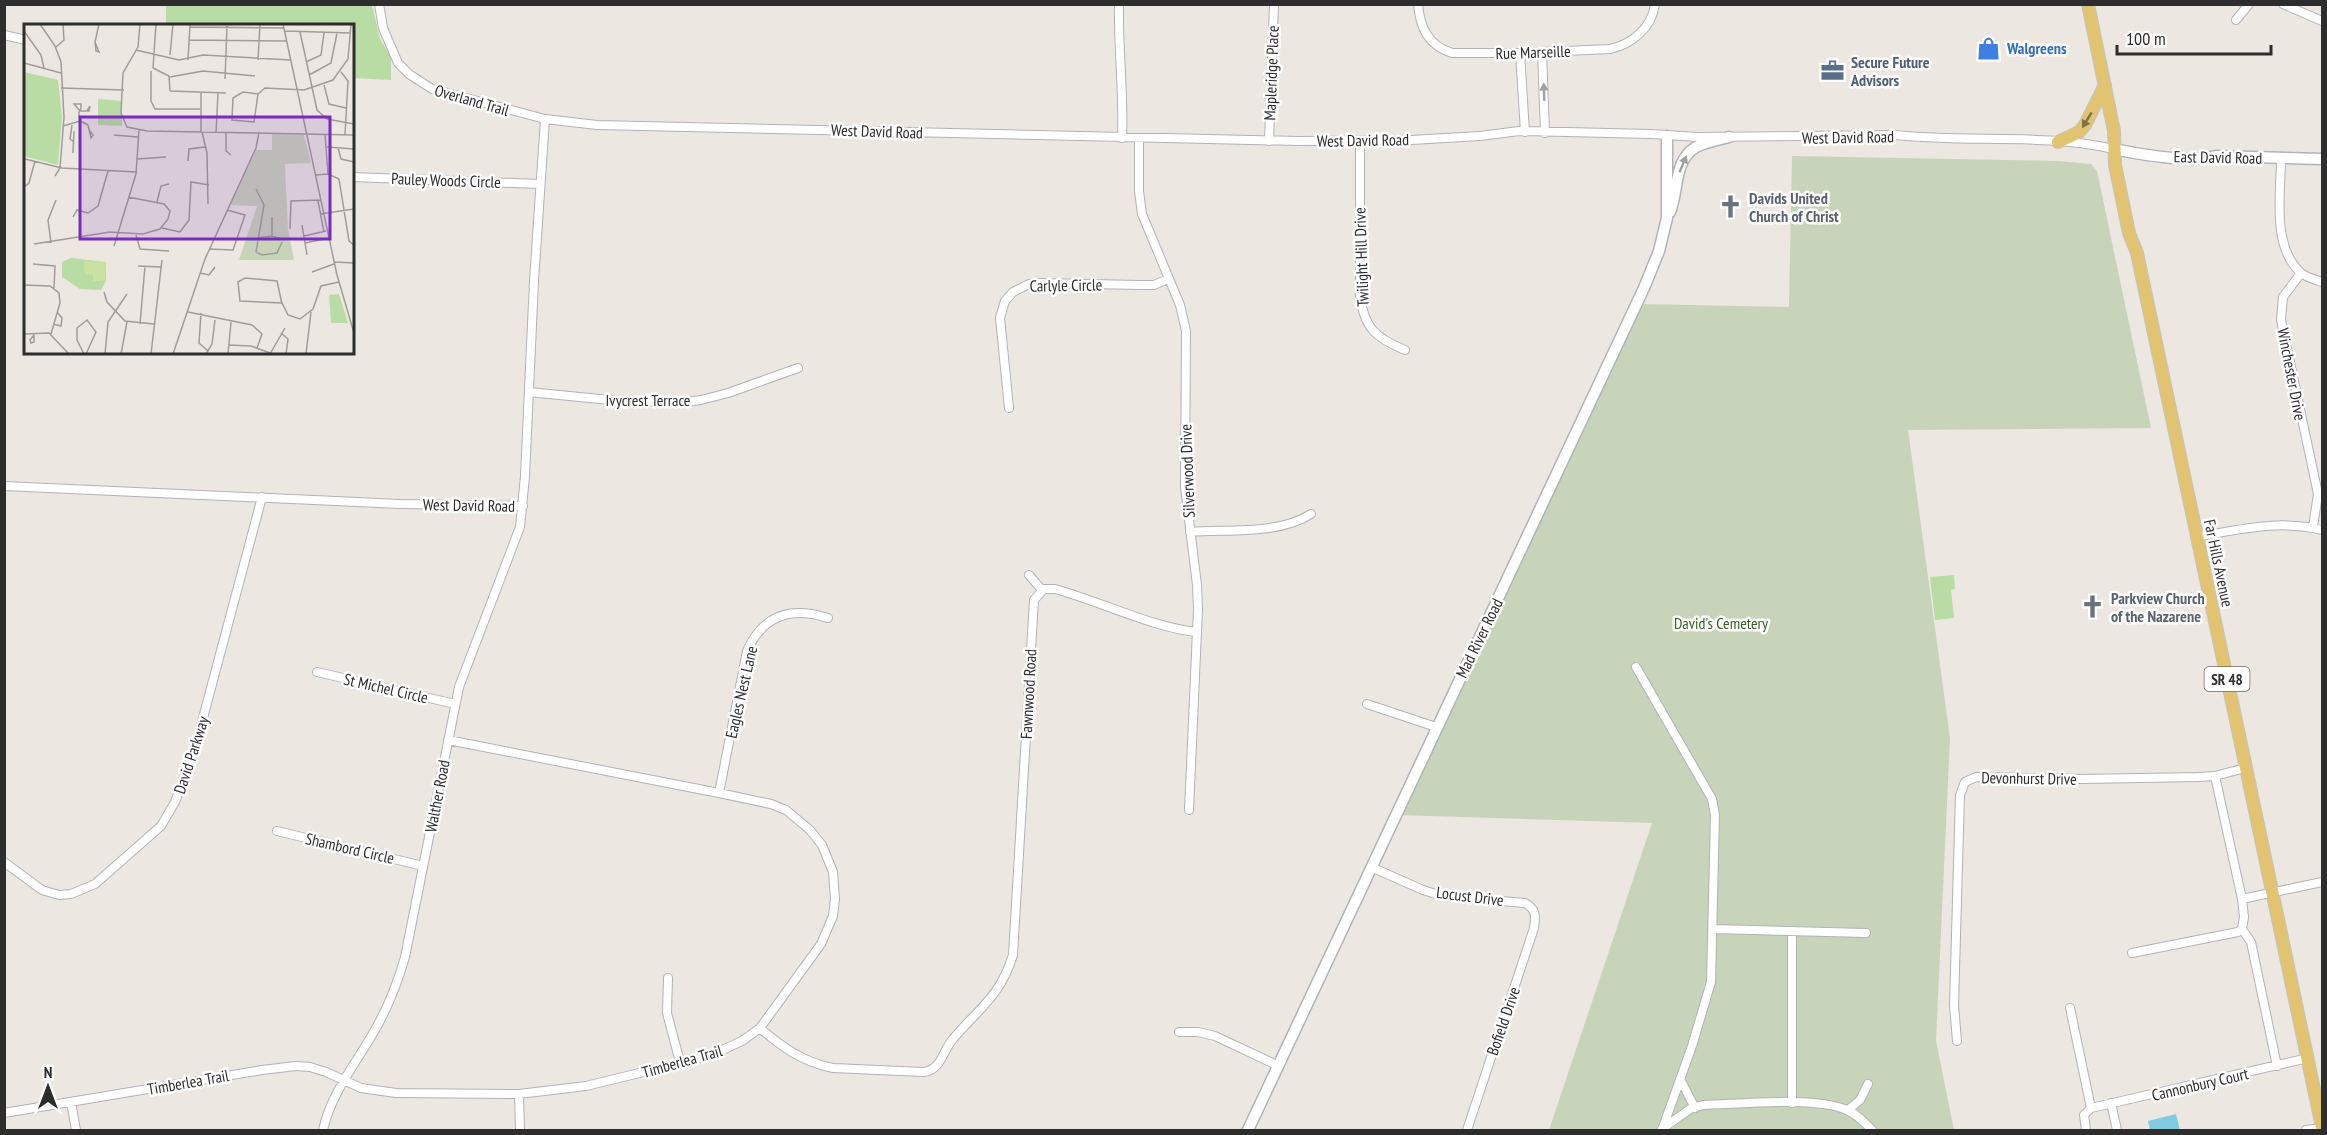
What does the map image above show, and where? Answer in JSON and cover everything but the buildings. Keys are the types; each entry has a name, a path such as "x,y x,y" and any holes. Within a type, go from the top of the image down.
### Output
{"main road":[{"name":"Far Hills Avenue","path":"2088,4 2114,131 2115,165 2126,221 2137,253 2322,1127"},
{"path":"2058,142 2079,132 2085,125 2105,85"}],"street":[{"name":"Overland Trail","path":"379,4 383,28 398,63 420,82 440,93 545,119"},
{"path":"1119,4 1118,33 1124,105 1122,138"},
{"name":"Mapleridge Place","path":"1269,141 1274,4"},
{"name":"Rue Marseille","path":"1418,4 1419,19 1424,32 1432,42 1444,51 1452,53 1520,53 1610,49 1624,46 1645,28 1655,4"},
{"path":"2236,20 2249,4"},
{"path":"2283,4 2322,21"},
{"path":"4,35 24,41"},
{"path":"1542,52 1545,133"},
{"path":"1520,53 1525,132"},
{"name":"West David Road","path":"4,486 400,504 523,506 545,119 626,127 824,129 1269,141 1360,141 1525,132 1729,137 1896,135 1923,139 1970,140 1991,137 2093,144 2114,149"},
{"name":"Mad River Road","path":"1248,1131 1644,288 1659,251 1668,218 1667,136"},
{"path":"1668,218 1675,200 1680,164 1685,156 1697,146 1729,137"},
{"name":"Silverwood Drive","path":"1139,139 1139,204 1146,229 1180,305 1186,331 1184,467 1197,585 1189,810"},
{"name":"Twilight Hill Drive","path":"1360,141 1360,297 1362,311 1367,323 1383,341 1405,350"},
{"name":"East David Road","path":"2114,149 2203,159 2216,156 2322,159"},
{"path":"2281,158 2282,235 2285,248 2301,273 2322,282"},
{"name":"Pauley Woods Circle","path":"354,177 540,184"},
{"name":"Winchester Drive","path":"2301,273 2283,297 2281,320 2318,494 2313,528"},
{"name":"Carlyle Circle","path":"1009,408 1000,318 1005,301 1013,292 1029,284 1147,285 1168,279"},
{"name":"Ivycrest Terrace","path":"529,393 620,401 686,402 728,393 798,368"},
{"name":"David Parkway","path":"4,862 42,890 71,894 95,884 161,826 175,802 195,748 262,497"},
{"name":"Walther Road","path":"323,1131 331,1105 343,1080 372,1036 397,984 405,957 455,704 467,664 516,542 523,506"},
{"path":"1190,532 1279,527 1311,514"},
{"path":"2196,537 2274,525 2322,530"},
{"path":"1029,575 1042,590 1054,589 1160,624 1197,632"},
{"name":"Fawnwood Road","path":"760,1028 796,1056 819,1065 833,1068 928,1072 939,1064 952,1039 991,1000 1011,962 1016,940 1032,606 1042,590"},
{"name":"Eagles Nest Lane","path":"719,793 747,651 752,641 769,621 787,614 813,613 828,618"},
{"path":"1636,668 1712,798 1714,815 1711,982 1662,1130"},
{"name":"St Michel Circle","path":"317,672 455,704"},
{"path":"1367,704 1436,727"},
{"name":"Timberlea Trail","path":"4,1113 281,1067 310,1067 372,1091 396,1093 519,1094 586,1086 725,1050 760,1028 828,932 835,899 833,872 822,845 799,819 771,804 448,740"},
{"name":"Devonhurst Drive","path":"1958,1041 1954,1005 1960,795 1965,782 1976,777 2082,779 2215,776 2245,768"},
{"path":"2215,776 2242,899 2244,917 2242,929 2251,942 2277,1066"},
{"name":"Shambord Circle","path":"276,831 423,866"},
{"name":"Locust Drive","path":"1371,867 1442,896 1525,903 1534,910"},
{"path":"2242,899 2322,882"},
{"name":"Bofield Drive","path":"1467,1131 1534,928 1536,915 1534,910"},
{"path":"1713,929 1866,933"},
{"path":"2132,953 2238,932 2242,929"},
{"path":"1792,931 1792,1102"},
{"path":"668,978 667,1013 680,1062"},
{"path":"2070,1008 2091,1108 2084,1115 2086,1131"},
{"path":"1179,1032 1215,1036 1279,1066"},
{"name":"Cannonbury Court","path":"2091,1108 2308,1058"},
{"path":"1680,1079 1695,1107"},
{"path":"1848,1110 1860,1100 1868,1084"},
{"path":"519,1094 520,1131"},
{"path":"71,1102 76,1131"},
{"path":"1662,1130 1695,1107 1703,1105 1792,1102 1848,1110 1859,1116 1872,1131"},
{"path":"2111,1103 2117,1131"},
{"path":"2306,1131 2322,1127"}],"green space":[{"path":"166,5 372,5 380,39 391,57 391,80 354,78 354,24 166,24"},
{"name":"David's Cemetery","path":"1792,156 2058,161 2091,164 2097,171 2151,428 1908,430 1950,738 1936,1041 1954,1130 1549,1130 1652,823 1396,815 1637,304 1789,307"},
{"path":"1954,575 1955,589 1951,590 1954,618 1935,620 1930,577"}],"water":[{"path":"2176,1114 2180,1130 2150,1130 2148,1121"}],"place":[{"name":"Walgreens","path":"1989,48"},
{"name":"Secure Future Advisors","path":"1833,71"},
{"name":"Davids United Church of Christ","path":"1731,207"},
{"name":"Parkview Church of the Nazarene","path":"2093,607"}]}
